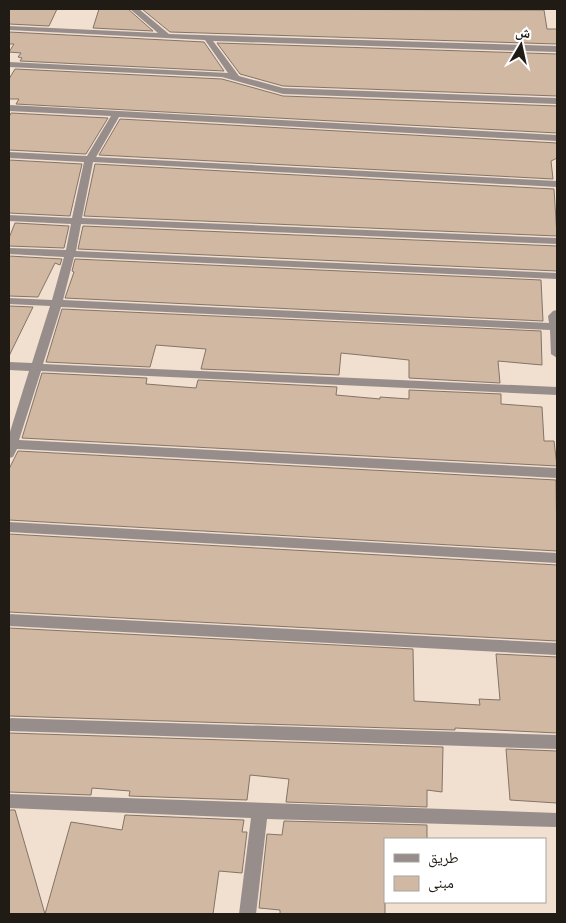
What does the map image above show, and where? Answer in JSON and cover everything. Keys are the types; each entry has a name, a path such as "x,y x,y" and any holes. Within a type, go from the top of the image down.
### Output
{"street":[{"path":"134,9 167,36"},
{"path":"9,28 207,38 557,49"},
{"path":"207,38 236,78"},
{"path":"9,64 222,74 283,91 557,101"},
{"path":"9,108 557,138"},
{"path":"117,114 89,160 70,254 10,447 557,473"},
{"path":"9,155 557,184"},
{"path":"9,218 557,242"},
{"path":"9,251 557,276"},
{"path":"9,302 555,327"},
{"path":"557,313 554,316 557,354"},
{"path":"9,366 557,391"},
{"path":"9,527 557,558"},
{"path":"9,620 557,649"},
{"path":"9,724 557,742"},
{"path":"9,800 260,811 557,820"},
{"path":"247,914 260,811"}],"building":[{"path":"9,9 57,9 49,26 9,24"},
{"path":"99,9 128,9 153,31 93,28"},
{"path":"142,9 544,10 547,29 557,29 557,44 170,32"},
{"path":"9,32 204,42 224,71 20,61 22,58 18,57 21,53 9,52 14,44 9,44"},
{"path":"217,43 557,54 557,96 283,86 240,74"},
{"path":"15,69 222,79 283,96 557,106 557,133 16,104 19,99 9,99 9,79"},
{"path":"11,113 108,118 86,154 9,150 9,117"},
{"path":"120,119 557,143 557,158 551,161 553,179 99,155"},
{"path":"9,160 82,164 70,216 9,213"},
{"path":"95,164 554,189 557,236 84,216"},
{"path":"15,223 69,226 64,248 9,246 9,238"},
{"path":"83,226 557,246 557,271 78,249"},
{"path":"9,256 62,259 60,265 55,263 38,297 9,296"},
{"path":"75,259 541,280 543,321 65,298 74,272 72,271"},
{"path":"9,306 33,307 9,356"},
{"path":"62,309 541,331 542,365 498,361 500,383 409,378 409,360 341,353 339,375 201,369 206,349 156,345 150,367 46,362"},
{"path":"42,373 147,378 146,384 196,388 198,380 337,387 336,395 380,399 380,397 409,399 409,390 501,394 501,404 542,407 544,441 554,441 557,466 22,438"},
{"path":"18,451 556,480 557,551 9,520 9,469"},
{"path":"9,534 557,565 557,641 9,612"},
{"path":"9,628 413,649 414,701 480,705 479,699 500,700 496,654 557,657 557,733 455,728 455,730 9,716"},
{"path":"9,733 443,747 442,792 427,790 427,807 286,802 289,779 250,775 247,800 129,796 130,791 92,788 91,795 9,792"},
{"path":"506,749 557,751 557,803 510,800"},
{"path":"9,810 15,810 45,914 9,914"},
{"path":"125,815 244,820 242,832 247,832 242,873 219,871 213,914 45,914 71,822 122,830"},
{"path":"284,821 427,825 427,838 384,838 385,914 280,914 280,910 259,908 267,834 282,835"}]}
